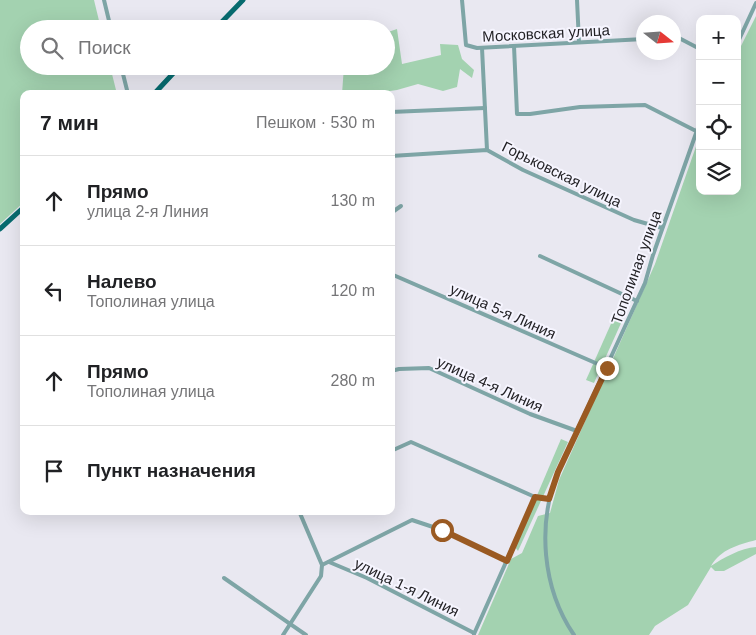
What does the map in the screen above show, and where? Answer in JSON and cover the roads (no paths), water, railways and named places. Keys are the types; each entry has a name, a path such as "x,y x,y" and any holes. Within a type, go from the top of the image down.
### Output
{"main road":[{"path":"224,20 243,0"},
{"path":"158,90 172,75"},
{"path":"0,229 20,211"}],"street":[{"path":"104,0 109,20"},
{"name":"Московская улица","path":"462,0 466,45 482,48 636,39"},
{"path":"577,0 579,42"},
{"path":"741,35 756,3"},
{"path":"681,39 696,47"},
{"path":"514,46 517,114 580,107 646,105 696,131"},
{"path":"482,48 487,150"},
{"path":"123,75 127,90"},
{"path":"395,112 485,108"},
{"name":"Тополиная улица","path":"574,635 562,615 554,593 546,552 546,519 549,499 558,472 645,283 696,131"},
{"name":"Горьковская улица","path":"395,156 487,150 524,170 627,217 662,228"},
{"path":"395,210 401,206"},
{"path":"540,256 637,301"},
{"name":"улица 5-я Линия","path":"395,276 607,368"},
{"name":"улица 4-я Линия","path":"395,370 429,368 530,414 577,431"},
{"path":"395,449 411,442 535,497 549,499"},
{"path":"474,634 535,497"},
{"path":"282,635 321,576 322,565 301,515"},
{"path":"322,565 412,520 442,530 507,561"},
{"name":"улица 1-я Линия","path":"329,562 367,578 474,634"},
{"path":"224,578 306,635"}]}
